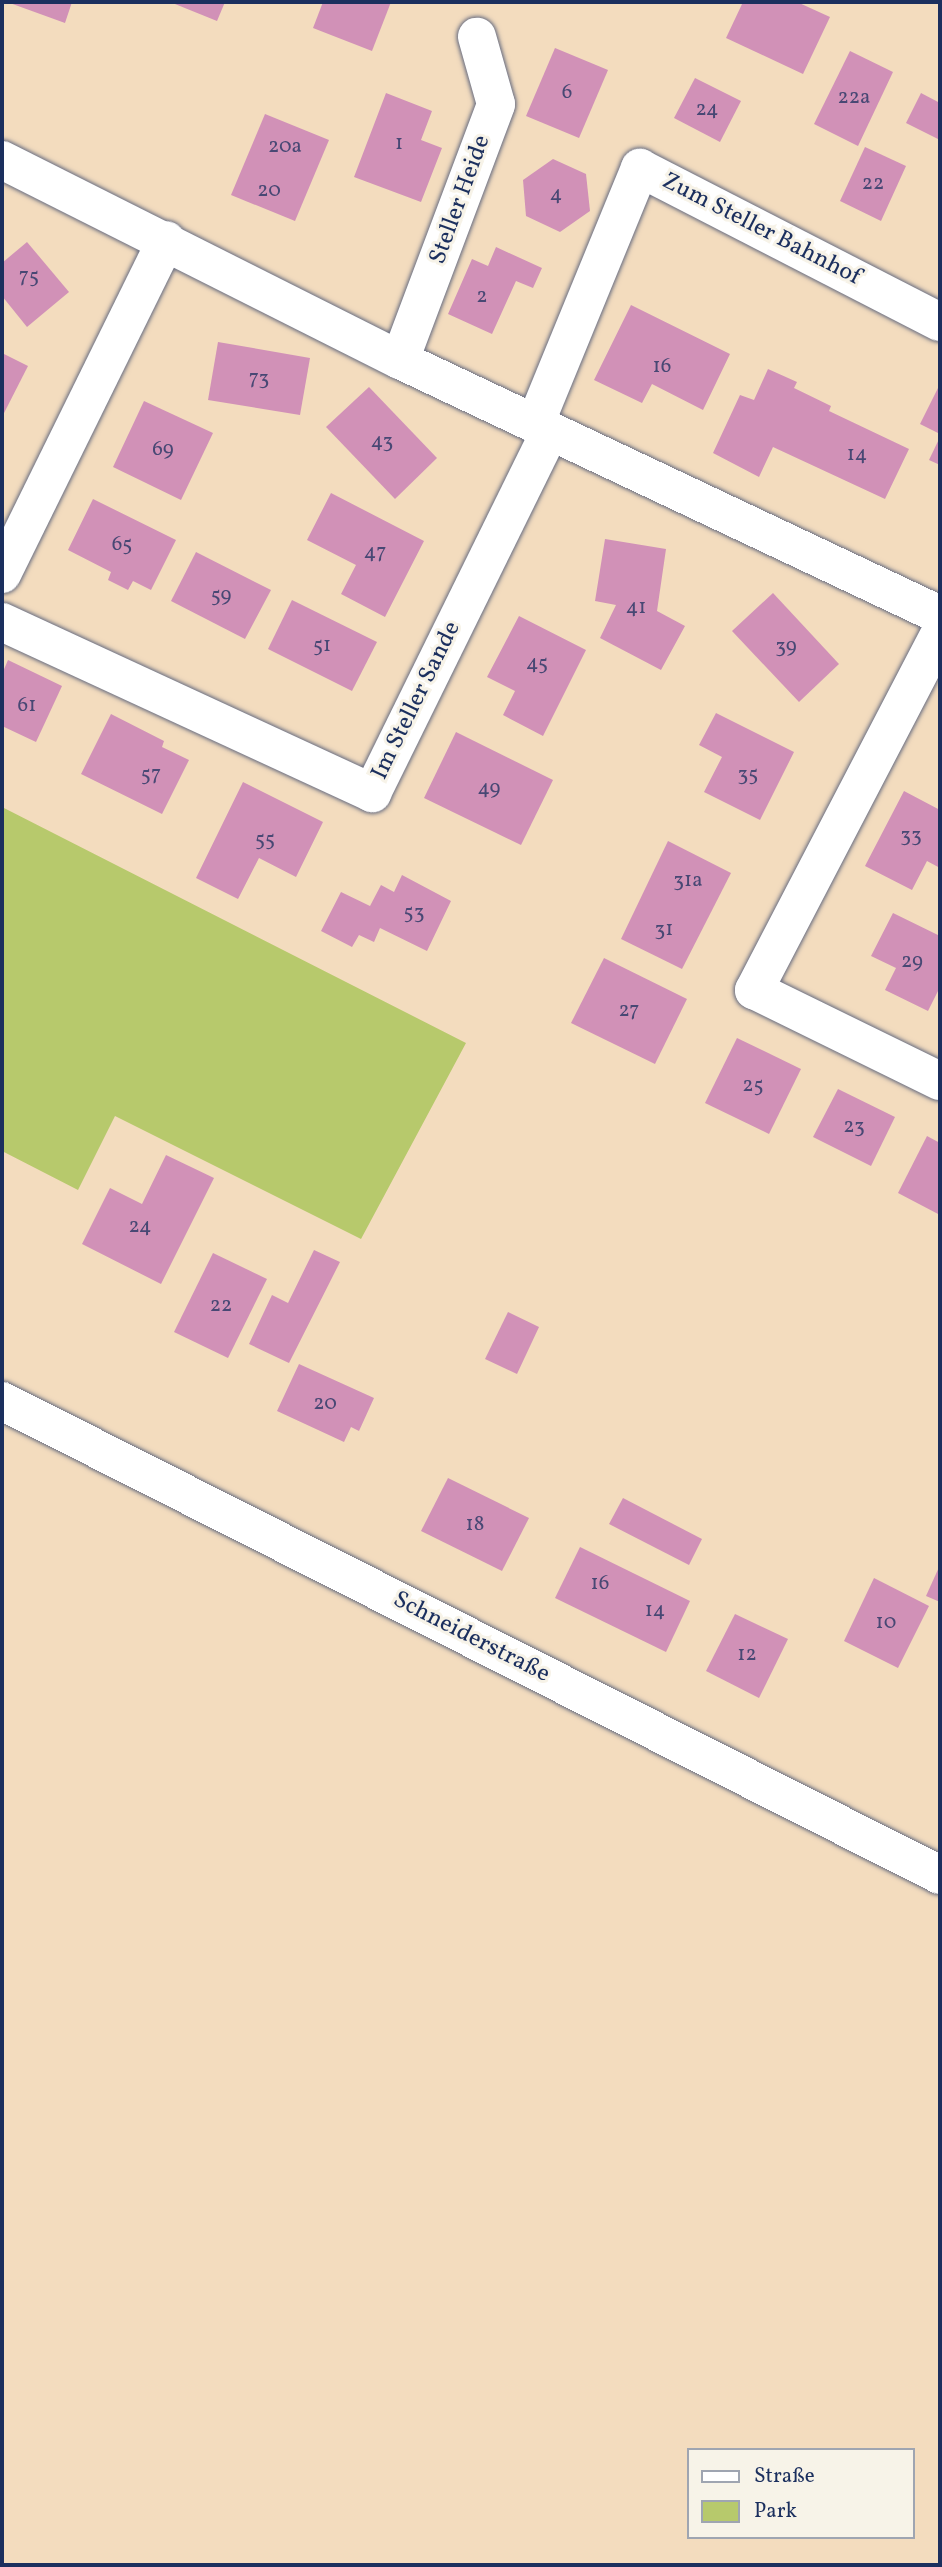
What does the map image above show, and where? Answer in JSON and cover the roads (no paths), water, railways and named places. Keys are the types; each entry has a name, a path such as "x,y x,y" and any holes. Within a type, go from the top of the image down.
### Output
{"street":[{"name":"Steller Heide","path":"400,360 496,104 477,37"},
{"path":"2,160 166,240 400,360 940,615"},
{"name":"Zum Steller Bahnhof","path":"543,427 640,168 940,322"},
{"path":"2,574 166,240"},
{"name":"Im Steller Sande","path":"2,622 372,793 543,427"},
{"path":"940,633 754,990 940,1081"},
{"name":"Schneiderstraße","path":"2,1401 940,1875"}]}
